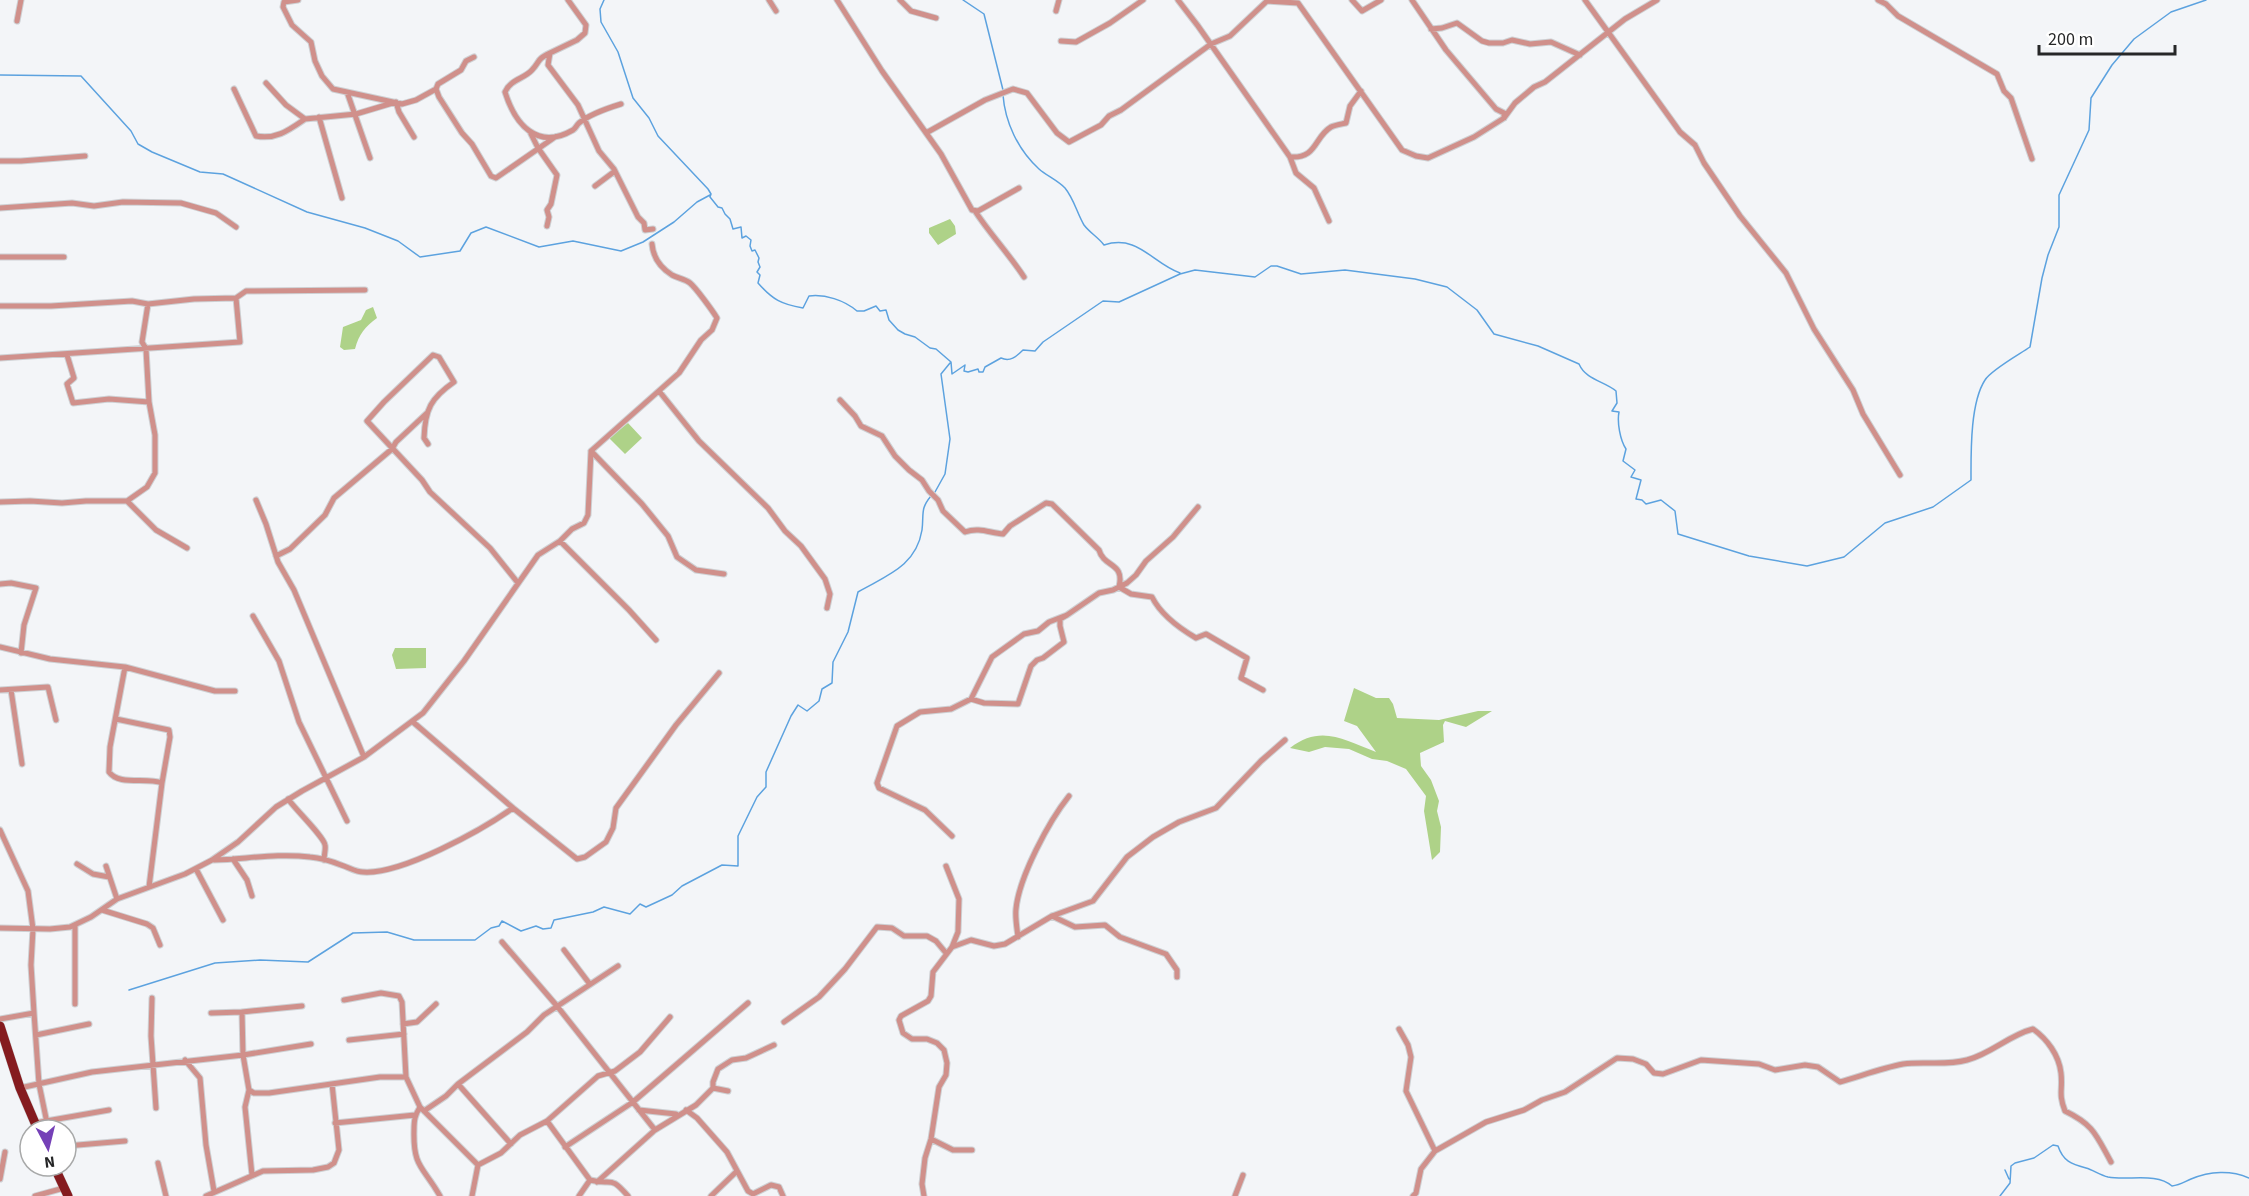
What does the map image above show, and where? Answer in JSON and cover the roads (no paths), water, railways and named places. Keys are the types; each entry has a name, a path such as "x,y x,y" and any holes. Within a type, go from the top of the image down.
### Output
{"highway":[{"path":"0,1026 33,1118"},
{"path":"60,1178 66,1192"}],"street":[{"path":"17,21 21,0"},
{"path":"298,0 284,2 283,7 292,25 311,42 315,61 322,76 333,89 402,104 416,100 436,89 438,84 461,70 466,61 474,57"},
{"path":"547,226 549,217 547,210 551,204 557,175 531,134 516,117 505,92 512,82 532,70 538,59 577,40 585,33 586,25 568,0"},
{"path":"769,0 776,11"},
{"path":"837,0 882,71 926,133 969,206 1024,277"},
{"path":"900,0 911,11 936,18"},
{"path":"1056,11 1059,0"},
{"path":"1061,41 1076,42 1110,23 1143,0"},
{"path":"1178,0 1290,158 1296,173 1314,188 1329,221"},
{"path":"1352,0 1362,11 1381,0"},
{"path":"1412,0 1431,29 1496,109 1504,113 1504,118"},
{"path":"1585,0 1680,132 1695,145 1704,163 1740,216 1786,273 1814,329 1853,390 1863,414 1900,475"},
{"path":"926,133 985,100 1013,89 1027,93 1056,133 1069,142 1101,125 1109,116 1121,110 1211,44 1230,36 1268,1 1299,1 1402,150 1428,158 1474,137 1504,118 1515,103 1534,87 1545,82 1625,20 1656,0"},
{"path":"1878,0 1886,4 1898,16 1997,74 2004,91 2011,98 2032,159"},
{"path":"1431,29 1442,28 1457,22 1482,41 1489,43 1503,44 1512,40 1530,44 1551,42 1580,56"},
{"path":"550,53 548,65 578,105 599,151 615,171 638,217 644,223 645,230 653,229"},
{"path":"266,83 285,105 305,119"},
{"path":"234,89 256,136 267,138 279,136 305,119 356,114 396,102"},
{"path":"436,89 462,133 472,144 491,176 496,178 511,166 531,156 538,148 558,135"},
{"path":"1290,158 1299,158 1309,153 1330,127 1346,123 1350,106 1361,91"},
{"path":"347,92 370,158"},
{"path":"396,102 399,112 414,137"},
{"path":"531,134 543,138 574,130 585,120 621,104"},
{"path":"319,117 342,198"},
{"path":"0,161 85,156"},
{"path":"595,186 615,171"},
{"path":"975,211 1019,188"},
{"path":"0,208 72,202 94,206 123,202 181,203 216,213 236,227"},
{"path":"0,928 33,929 75,925 117,899 196,869 238,842 276,807 364,757 423,713 446,685 538,555 560,541 572,529 584,523 588,515 591,451 679,373 701,340 712,330 717,318 690,283 672,275 661,266 652,252 652,243"},
{"path":"0,257 64,257"},
{"path":"0,306 51,306 132,301 148,304 194,299 236,298 246,291 269,292 284,289 365,290"},
{"path":"0,358 240,342 236,298"},
{"path":"0,502 127,501 147,487 155,473 155,435 146,349 142,342 148,304"},
{"path":"67,355 74,378 67,384 73,402 109,399 150,402"},
{"path":"428,444 424,438 428,407 435,397 454,382 439,357 433,355 367,421 422,480 430,492 490,548 518,583"},
{"path":"659,391 699,441 768,508 785,531 801,546 825,579 830,594 827,608"},
{"path":"840,400 861,426 882,436 896,456 922,480 928,491 939,501 943,511 965,532 986,530 1003,534 1010,526 1046,503 1052,504 1098,550 1100,556 1118,569 1121,578 1119,587"},
{"path":"276,555 290,549 325,515 334,498 392,449 396,442 427,413"},
{"path":"591,451 642,504 668,536 677,558 696,570 724,574"},
{"path":"256,500 276,555 294,590 364,757"},
{"path":"127,501 156,530 187,548"},
{"path":"971,699 984,703 1018,704 1031,666 1064,642 1060,620 1099,593 1119,587 1136,575 1146,561 1173,537 1198,507"},
{"path":"560,541 656,640"},
{"path":"0,584 11,583 36,588 24,625 21,653"},
{"path":"1119,587 1131,594 1152,597 1156,605 1182,630 1196,638 1206,634 1247,658 1241,678 1263,690"},
{"path":"952,836 924,810 879,788 877,783 897,726 920,712 951,709 971,699 992,657 1024,634 1038,631 1049,622 1067,615"},
{"path":"253,616 279,661 299,722 328,777 347,821"},
{"path":"0,647 50,659 125,667 215,692 235,691"},
{"path":"125,667 109,760 111,776 128,780 149,779 162,783"},
{"path":"413,722 513,808 577,859 585,857 606,842 613,828 616,808 676,725 719,674"},
{"path":"0,690 48,687 56,720"},
{"path":"11,690 22,764"},
{"path":"116,718 169,730 170,737 149,887"},
{"path":"952,947 971,940 994,946 1005,944 1052,916 1093,901 1127,856 1179,822 1216,808 1261,761 1285,740"},
{"path":"1018,937 1016,911 1020,887 1044,836 1070,796"},
{"path":"288,799 306,822 321,836 325,845 324,860"},
{"path":"212,860 274,855 324,860 362,872 398,866 462,839 513,808"},
{"path":"0,830 28,891 33,929 31,964 39,1084 45,1118"},
{"path":"233,859 247,880 252,896"},
{"path":"77,864 93,874 109,877"},
{"path":"106,866 117,899"},
{"path":"924,1196 922,1184 924,1158 931,1139 939,1087 946,1074 947,1063 944,1050 937,1043 927,1039 912,1039 903,1033 899,1020 901,1016 928,1001 931,996 933,972 952,947 958,932 959,899 946,866"},
{"path":"196,869 223,920"},
{"path":"102,910 147,924 153,928 160,945"},
{"path":"1052,916 1075,927 1105,926 1120,937 1166,954 1177,970 1177,977"},
{"path":"75,925 75,1004"},
{"path":"784,1022 819,997 845,969 877,927 892,928 904,936 927,936 936,941 946,953"},
{"path":"502,942 557,1006 654,1130"},
{"path":"564,950 590,983"},
{"path":"335,1123 415,1115 446,1096 458,1084 527,1032 544,1015 618,966"},
{"path":"344,1000 381,993 399,996 402,1002 404,1024 406,1077 422,1109 478,1165"},
{"path":"152,998 151,1036 156,1107"},
{"path":"565,1147 633,1102 748,1003"},
{"path":"404,1024 417,1022 436,1004"},
{"path":"210,1013 302,1006"},
{"path":"242,1012 243,1055 249,1090 245,1107 252,1175"},
{"path":"0,1019 34,1013"},
{"path":"478,1165 494,1158 520,1135 547,1121 598,1076 615,1071 640,1052 670,1017"},
{"path":"36,1035 89,1024"},
{"path":"1398,1029 1408,1045 1411,1058 1406,1091 1435,1151"},
{"path":"1413,1196 1416,1193 1421,1169 1435,1151 1480,1125 1524,1110 1542,1100 1565,1092 1617,1058 1633,1059 1646,1064 1654,1072 1663,1074 1701,1060 1759,1064 1775,1070 1805,1065 1818,1067 1840,1082 1904,1064 1943,1065 1965,1061 2001,1045 2019,1032 2033,1029 2042,1035 2052,1047 2060,1064 2062,1074 2060,1098 2065,1111 2081,1119 2094,1130 2111,1161"},
{"path":"349,1040 404,1034"},
{"path":"21,1088 92,1072 243,1055 311,1044"},
{"path":"713,1088 712,1082 718,1069 732,1060 746,1058 774,1045"},
{"path":"185,1060 200,1078 206,1145 214,1191"},
{"path":"249,1090 254,1093 269,1093 380,1077 406,1077"},
{"path":"206,1196 263,1171 313,1170 334,1164 339,1150 332,1084"},
{"path":"458,1084 511,1144"},
{"path":"713,1088 728,1091"},
{"path":"597,1182 654,1130 677,1114 696,1105 713,1088"},
{"path":"62,1118 109,1110"},
{"path":"639,1110 677,1114"},
{"path":"686,1110 697,1118 727,1152 748,1191 753,1194 771,1185 779,1187 783,1196"},
{"path":"415,1115 414,1152 421,1170 432,1182 440,1196"},
{"path":"547,1121 590,1180 610,1181 618,1184 628,1196"},
{"path":"931,1139 953,1150 972,1150"},
{"path":"78,1145 125,1141"},
{"path":"0,1179 5,1152"},
{"path":"158,1163 166,1196"},
{"path":"472,1196 478,1165"},
{"path":"711,1196 736,1172"},
{"path":"1235,1196 1243,1175"},
{"path":"579,1196 590,1180"},
{"path":"35,1196 66,1192"}],"waterway":[{"path":"604,0 600,9 601,22 618,52 633,98 649,118 658,136 708,189 710,197 730,219 733,229 741,227 742,238 746,236 751,240 752,251 755,250 759,258 758,283 768,294 783,303 803,308 809,296 821,296 840,301 857,311 876,306 880,311 886,310 889,320 898,330 936,349 951,362 952,374 965,365 964,371 978,369 979,372 983,372 985,367 1001,358 1013,358 1023,350 1035,351 1043,342 1103,301 1119,302 1180,274 1195,270 1255,277 1271,266 1301,274 1345,270 1415,279 1447,287 1477,310 1494,334 1538,346 1579,364 1586,374 1616,391 1617,403 1612,411 1619,412 1619,431 1626,449 1623,461 1635,470 1631,477 1641,480 1636,499 1646,504 1661,500 1675,511 1678,534 1749,556 1807,566 1844,557 1885,523 1933,507 1971,480 1972,428 1976,402 1988,376 2030,347 2042,278 2059,227 2059,195 2089,130 2091,98 2112,65 2134,39 2171,12 2206,0"},
{"path":"963,0 984,14 1003,90"},
{"path":"0,75 81,76 131,131 138,144 152,152 200,172 223,174 307,212 365,228 398,241 420,257 460,251 471,233 486,227 539,247 573,241 621,251 643,242 710,195"},
{"path":"1003,95 1010,125 1019,144 1039,169 1065,188 1084,225 1104,245 1126,243 1136,246 1180,273"},
{"path":"935,492 945,474 950,439 941,374 950,363"},
{"path":"129,990 215,963 260,960 308,962 353,933 387,932 414,940 475,940 491,928 499,926 502,921 521,931 536,926 543,929 551,928 554,920 593,912 604,907 630,914 640,904 646,907 672,895 682,886 722,865 738,866 738,836 757,797 766,787 766,772 791,716 798,705 807,711 819,701 822,689 832,683 833,662 848,632 858,592 898,569 913,553 919,543 924,508 931,496"},
{"path":"2000,1196 2010,1183 2011,1166 2034,1158 2053,1145 2058,1146 2062,1155 2072,1163 2108,1177 2158,1179 2172,1186 2213,1173 2228,1173 2249,1178"},
{"path":"2005,1170 2009,1179"}]}
